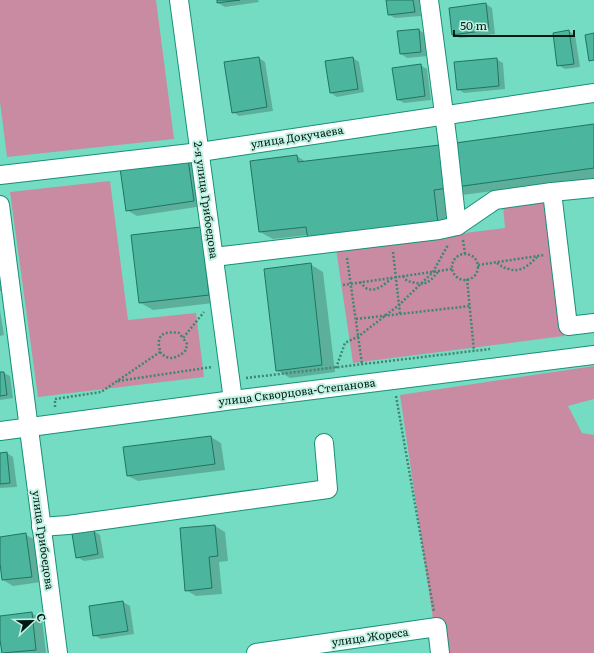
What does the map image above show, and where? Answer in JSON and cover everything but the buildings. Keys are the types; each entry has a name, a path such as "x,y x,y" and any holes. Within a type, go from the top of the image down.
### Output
{"street":[{"name":"2-я улица Грибоедова","path":"179,0 233,400"},
{"path":"429,0 444,115 454,234"},
{"name":"улица Докучаева","path":"0,175 200,152 594,94"},
{"path":"454,234 495,200 594,188"},
{"path":"552,192 568,326 594,323"},
{"path":"0,205 29,428"},
{"path":"214,257 439,230 454,234"},
{"name":"улица Скворцова-Степанова","path":"0,431 594,355"},
{"name":"улица Грибоедова","path":"29,428 58,653"},
{"path":"41,527 68,525 328,489 324,443"},
{"path":"437,628 440,653"},
{"name":"улица Жореса","path":"256,653 437,628"}],"path":[{"path":"336,368 345,343 359,336 399,305 433,272 454,234"},
{"path":"391,235 400,314"},
{"path":"345,241 362,364"},
{"path":"478,266 560,252"},
{"path":"464,254 473,257 478,266 475,275 467,279 459,278 452,269 453,261 460,255 464,254"},
{"path":"497,262 501,266 515,271 524,269 538,256"},
{"path":"343,285 452,269"},
{"path":"403,276 406,281 427,283 438,271"},
{"path":"360,282 367,289 373,289 385,285 392,277"},
{"path":"467,279 474,351"},
{"path":"356,319 470,306"},
{"path":"183,338 205,310"},
{"path":"169,332 179,333 187,344 186,350 182,355 173,358 168,358 160,352 159,341 162,335 169,332"},
{"path":"240,379 497,348"},
{"path":"56,424 55,398 100,392 160,352"},
{"path":"116,382 217,366"},
{"path":"393,380 437,628"}],"shaded area":[{"path":"0,0 156,0 174,139 7,157 0,102"},
{"path":"110,181 128,320 196,313 204,377 38,397 10,192"},
{"path":"544,200 564,336 353,363 336,249 505,228 503,205"},
{"path":"594,366 594,399 568,406 582,433 594,435 594,653 438,653 400,395"}]}
